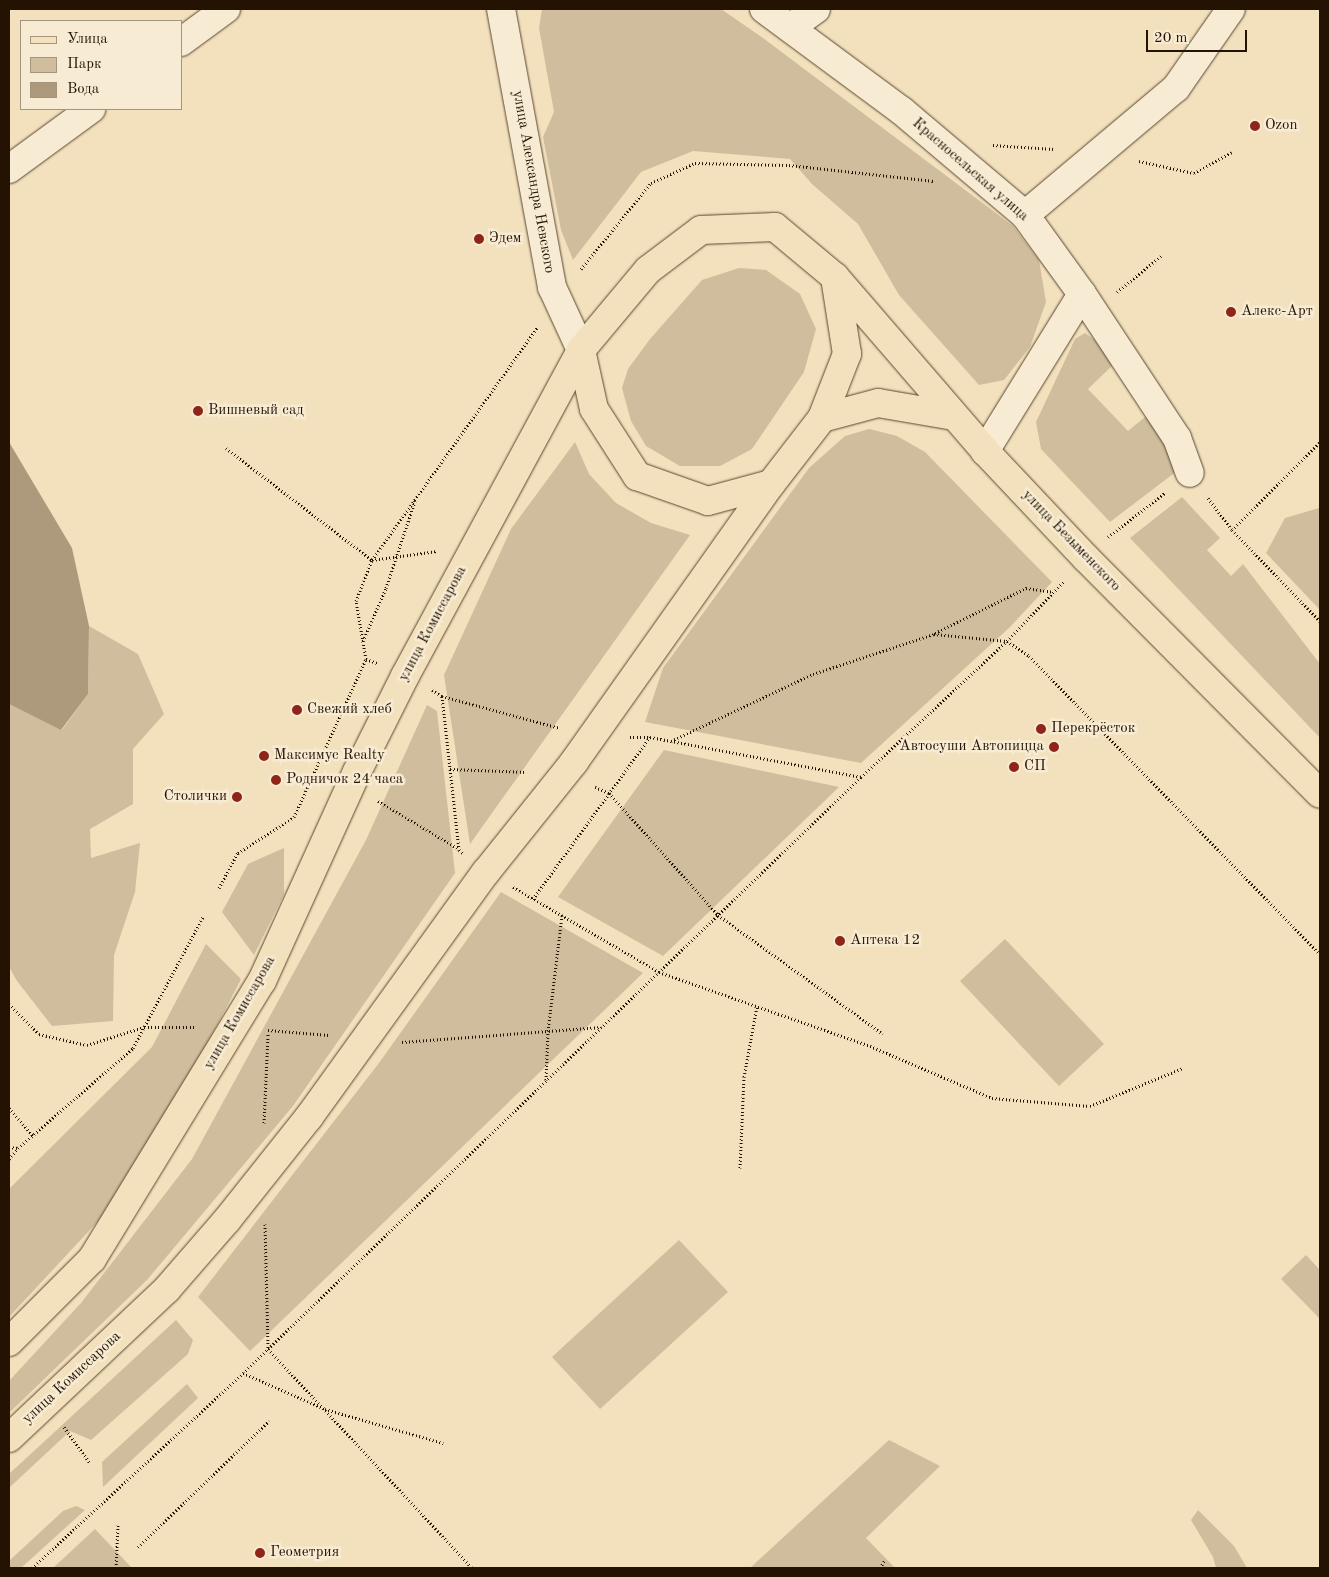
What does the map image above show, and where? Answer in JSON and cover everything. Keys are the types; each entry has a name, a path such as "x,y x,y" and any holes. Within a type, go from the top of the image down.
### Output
{"main road":[{"name":"улица Комиссарова","path":"9,1342 92,1259 262,981 351,785 404,676 581,350 648,270 701,230 775,227 835,277"},
{"name":"улица Безыменского","path":"835,277 985,451 1086,558 1320,794"},
{"path":"822,418 847,354 835,277"},
{"path":"581,350 594,409 637,476 708,501 771,484"},
{"path":"822,418 878,403 954,416"},
{"name":"улица Комиссарова","path":"9,1438 167,1289 227,1220 309,1117 486,872 565,773 771,484 822,418"}],"street":[{"path":"182,41 226,9"},
{"name":"улица Александра Невского","path":"501,9 552,287 581,350"},
{"name":"Красносельская улица","path":"764,9 902,111 1025,215 1082,294 1178,438 1190,473"},
{"path":"790,28 816,9"},
{"path":"1025,215 1176,88 1231,9"},
{"path":"9,169 90,110"},
{"path":"985,451 1082,294"}],"path":[{"path":"219,888 238,853 294,818 366,659 356,601 372,560 557,298 651,183 695,163 789,165 936,181"},
{"path":"1143,272 1161,256"},
{"path":"1232,530 1320,442"},
{"path":"226,448 372,560 475,546"},
{"path":"32,1568 243,1373 861,777 1007,641 1086,558 1117,529 1190,473 1232,530 1320,621"},
{"path":"363,641 386,588 416,496"},
{"path":"671,741 814,674 934,634 1026,588 1054,592"},
{"path":"934,634 1007,641 1029,656 1320,954"},
{"path":"366,659 442,696 592,736 650,737 861,777"},
{"path":"442,696 459,850"},
{"path":"533,899 650,737"},
{"path":"317,767 351,785 459,850 486,872 659,972 870,1046 992,1098 1090,1106 1183,1068"},
{"path":"450,769 565,773 609,793 718,915 883,1034"},
{"path":"546,1080 548,1031 562,916"},
{"path":"9,1159 18,1148 133,1048 203,917"},
{"path":"9,1004 39,1034 87,1045 144,1027"},
{"path":"740,1168 744,1077 757,1006"},
{"path":"9,1108 33,1136"},
{"path":"9,1146 18,1148"},
{"path":"268,1349 472,1568"},
{"path":"243,1373 325,1409 443,1443"},
{"path":"41,1408 64,1426 90,1463"},
{"path":"138,1547 270,1421"},
{"path":"116,1568 118,1525"},
{"path":"880,1568 885,1560"}],"green space":[{"path":"542,9 721,9 763,38 1013,226 1039,260 1046,302 1030,347 1004,380 979,385 899,295 858,224 812,184 790,159 693,151 641,172 573,260 561,230 543,137 554,112 539,28"},
{"path":"739,268 766,270 800,294 816,329 804,372 752,449 720,466 680,466 646,446 631,421 622,388 628,369 650,339 702,280"},
{"path":"1085,333 1094,339 1114,364 1088,389 1128,431 1145,417 1163,437 1177,471 1110,522 1041,449 1036,422 1075,339"},
{"path":"869,429 897,436 925,452 1052,582 1010,627 861,763 645,722 663,668 809,468 845,436"},
{"path":"575,442 589,474 616,503 651,523 690,535 470,844 444,675 511,529"},
{"path":"1182,497 1220,538 1207,550 1231,576 1243,564 1320,664 1320,738 1130,538"},
{"path":"1319,508 1320,610 1266,553 1285,518"},
{"path":"89,626 138,654 164,714 133,749 133,804 90,829 91,858 140,843 135,892 114,955 113,1021 52,1026 17,981 9,967 9,704 62,730 88,694"},
{"path":"427,705 437,711 455,873 293,1106 147,1280 9,1413 9,1381 81,1303 192,1159 366,840"},
{"path":"664,750 839,787 663,956 558,897"},
{"path":"284,848 284,894 254,955 222,912 248,864"},
{"path":"501,892 643,973 250,1351 198,1297 379,1063"},
{"path":"1005,939 1104,1044 1059,1086 960,981"},
{"path":"206,944 241,979 183,1091 101,1218 9,1317 9,1189 152,1047"},
{"path":"679,1240 728,1292 600,1409 552,1357"},
{"path":"1306,1255 1320,1270 1320,1319 1281,1279"},
{"path":"176,1320 193,1340 188,1354 91,1440 70,1431 9,1488 9,1474"},
{"path":"187,1384 198,1398 103,1487 102,1462"},
{"path":"889,1440 940,1466 866,1538 895,1568 750,1568"},
{"path":"76,1506 85,1510 21,1568 9,1568 9,1561 63,1511"},
{"path":"1198,1510 1234,1546 1247,1568 1216,1568 1213,1557 1191,1520"},
{"path":"95,1529 132,1568 53,1568"}],"water":[{"path":"9,442 72,548 89,626 88,694 61,730 9,704"}],"place":[{"name":"Ozon","path":"1255,126"},
{"name":"Эдем","path":"479,239"},
{"name":"Алекс-Арт","path":"1231,312"},
{"name":"Вишневый сад","path":"198,411"},
{"name":"Свежий хлеб","path":"297,710"},
{"name":"Перекрёсток","path":"1041,729"},
{"name":"Автосуши Автопицца","path":"1054,747"},
{"name":"Максимус Realty","path":"264,756"},
{"name":"СП","path":"1014,767"},
{"name":"Родничок 24 часа","path":"276,780"},
{"name":"Столички","path":"237,797"},
{"name":"Аптека 12","path":"840,941"},
{"name":"Геометрия","path":"260,1553"}]}
